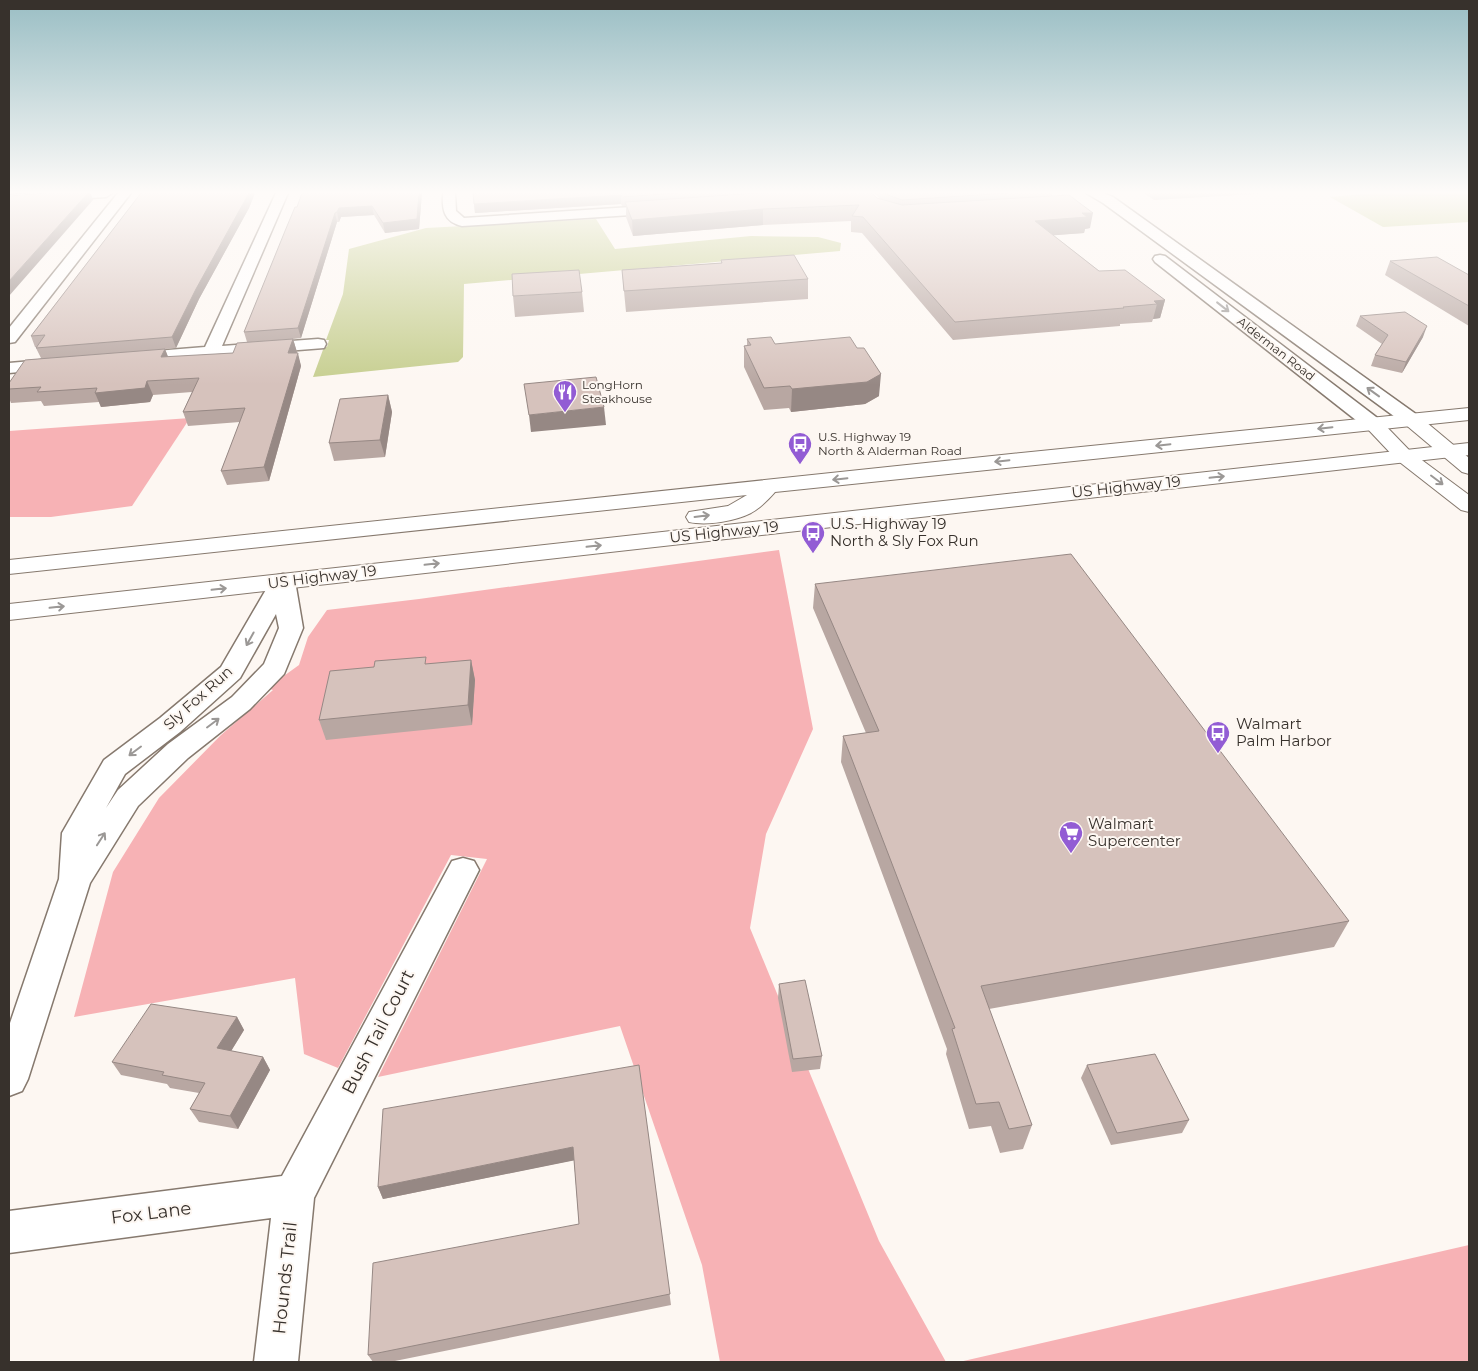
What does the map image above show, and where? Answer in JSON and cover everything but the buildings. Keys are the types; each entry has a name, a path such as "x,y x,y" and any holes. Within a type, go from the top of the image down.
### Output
{"main road":[{"path":"9,567 1469,414"},
{"name":"Alderman Road","path":"1413,421 1469,468"},
{"name":"Alderman Road","path":"1373,424 1404,456 1469,505"},
{"name":"US Highway 19","path":"9,612 1469,450"},
{"path":"296,580 395,554 728,512 745,508 755,502 767,487"},
{"path":"9,585 222,559 351,530"}],"street":[{"path":"9,338 75,257"},
{"path":"211,352 253,257"},
{"name":"Alderman Road","path":"1158,257 1373,424"},
{"name":"Alderman Road","path":"1187,257 1413,421"},
{"path":"114,360 318,344"},
{"path":"9,368 76,363"},
{"name":"Sly Fox Run","path":"75,880 78,833 114,767 170,724 231,672 296,580"},
{"name":"Sly Fox Run","path":"9,1079 75,880 128,798 178,751 241,702 275,668 292,628 296,580"},
{"name":"Bush Tail Court","path":"294,1195 462,870"},
{"name":"Fox Lane","path":"9,1232 294,1195"},
{"name":"Hounds Trail","path":"276,1362 294,1195"}],"shaded area":[{"path":"348,257 772,257 464,284 463,357 458,362 313,377 324,347 327,347 329,340 326,340 343,294"},
{"path":"190,418 132,506 51,517 9,517 9,431"},
{"path":"779,550 813,729 766,834 750,928 879,1241 946,1362 720,1362 702,1265 620,1026 378,1077 487,859 451,855 338,1068 304,1054 295,978 74,1017 113,872 159,798 221,735 273,690 270,689 281,678 299,665 308,637 327,610"},
{"path":"1469,1245 1469,1362 959,1362"}],"place":[{"name":"LongHorn Steakhouse","path":"565,413"},
{"name":"U.S. Highway 19 North & Alderman Road","path":"800,465"},
{"name":"U.S. Highway 19 North & Sly Fox Run","path":"813,554"},
{"name":"Walmart Palm Harbor","path":"1218,754"},
{"name":"Walmart Supercenter","path":"1071,854"}]}
